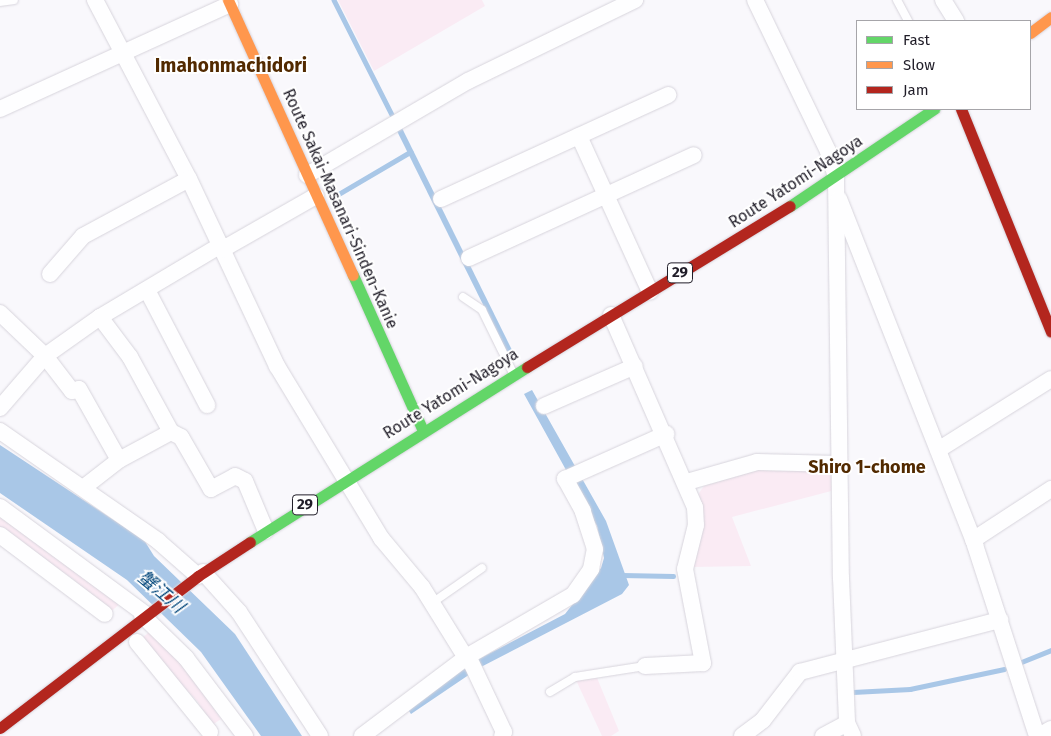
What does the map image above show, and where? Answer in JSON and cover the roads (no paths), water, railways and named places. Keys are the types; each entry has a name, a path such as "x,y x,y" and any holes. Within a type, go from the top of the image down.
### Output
{"main road":[{"name":"Route Sakai-Masanari-Sinden-Kanie","path":"229,2 423,431"},
{"path":"1031,33 1051,17"},
{"name":"Route Yatomi-Nagoya","path":"3,726 143,614 197,576 347,478 611,315 836,184 933,110"},
{"path":"961,110 1051,332"}],"street":[{"path":"95,0 222,247 277,366 347,478 381,538 432,602 470,662 504,732 502,736"},
{"path":"307,175 468,81 635,0"},
{"path":"755,0 828,151 836,184 973,540 1038,736 1051,729"},
{"path":"943,0 955,20"},
{"path":"0,109 122,54 229,2"},
{"path":"441,199 668,95"},
{"path":"579,136 650,292"},
{"path":"469,258 694,156"},
{"path":"50,274 83,236 188,179"},
{"path":"823,736 850,729 844,660 839,464 836,184"},
{"path":"0,408 45,356 100,317 316,196"},
{"path":"147,290 207,404"},
{"path":"0,313 45,356 72,391 79,389 119,460"},
{"path":"611,315 687,482 696,525 685,569 703,663 644,666"},
{"path":"100,317 130,357 171,432 181,437 211,489 235,476 245,481 266,531"},
{"path":"544,406 635,366"},
{"path":"938,450 1051,379"},
{"path":"0,431 82,488 197,576 239,612 320,736"},
{"path":"82,488 119,460 171,432"},
{"path":"362,736 470,662 566,602 591,569 595,550 591,530 565,479 666,434"},
{"path":"687,482 757,462 839,464"},
{"path":"973,540 1051,489"},
{"path":"0,507 143,614 186,658 236,721 245,736"},
{"path":"0,535 105,614"},
{"path":"745,735 763,720 800,672 1000,620"},
{"path":"137,642 208,734 236,721"}],"lane":[{"path":"0,2 14,0"},
{"path":"897,0 907,20"},
{"path":"463,297 482,310 514,375"},
{"path":"432,602 482,568"},
{"path":"550,692 575,676 644,666"}],"water":[{"path":"400,124 515,356 510,359 395,127"},
{"path":"532,390 606,521 629,585 622,594 479,668 411,714 407,708 475,661 565,614 601,568 604,558 597,526 524,394"},
{"name":"蟹江川","path":"0,445 144,540 154,556 235,634 302,736 261,736 201,652 127,580 0,493"}],"waterway":[{"path":"334,0 393,117"},
{"path":"332,198 410,152"},
{"path":"622,575 673,576"},
{"path":"1019,663 1051,650"},
{"path":"853,692 910,689 1004,669"}],"district":[{"name":"Imahonmachidori","path":"231,66"},
{"name":"Shiro 1-chome","path":"867,467"}]}
